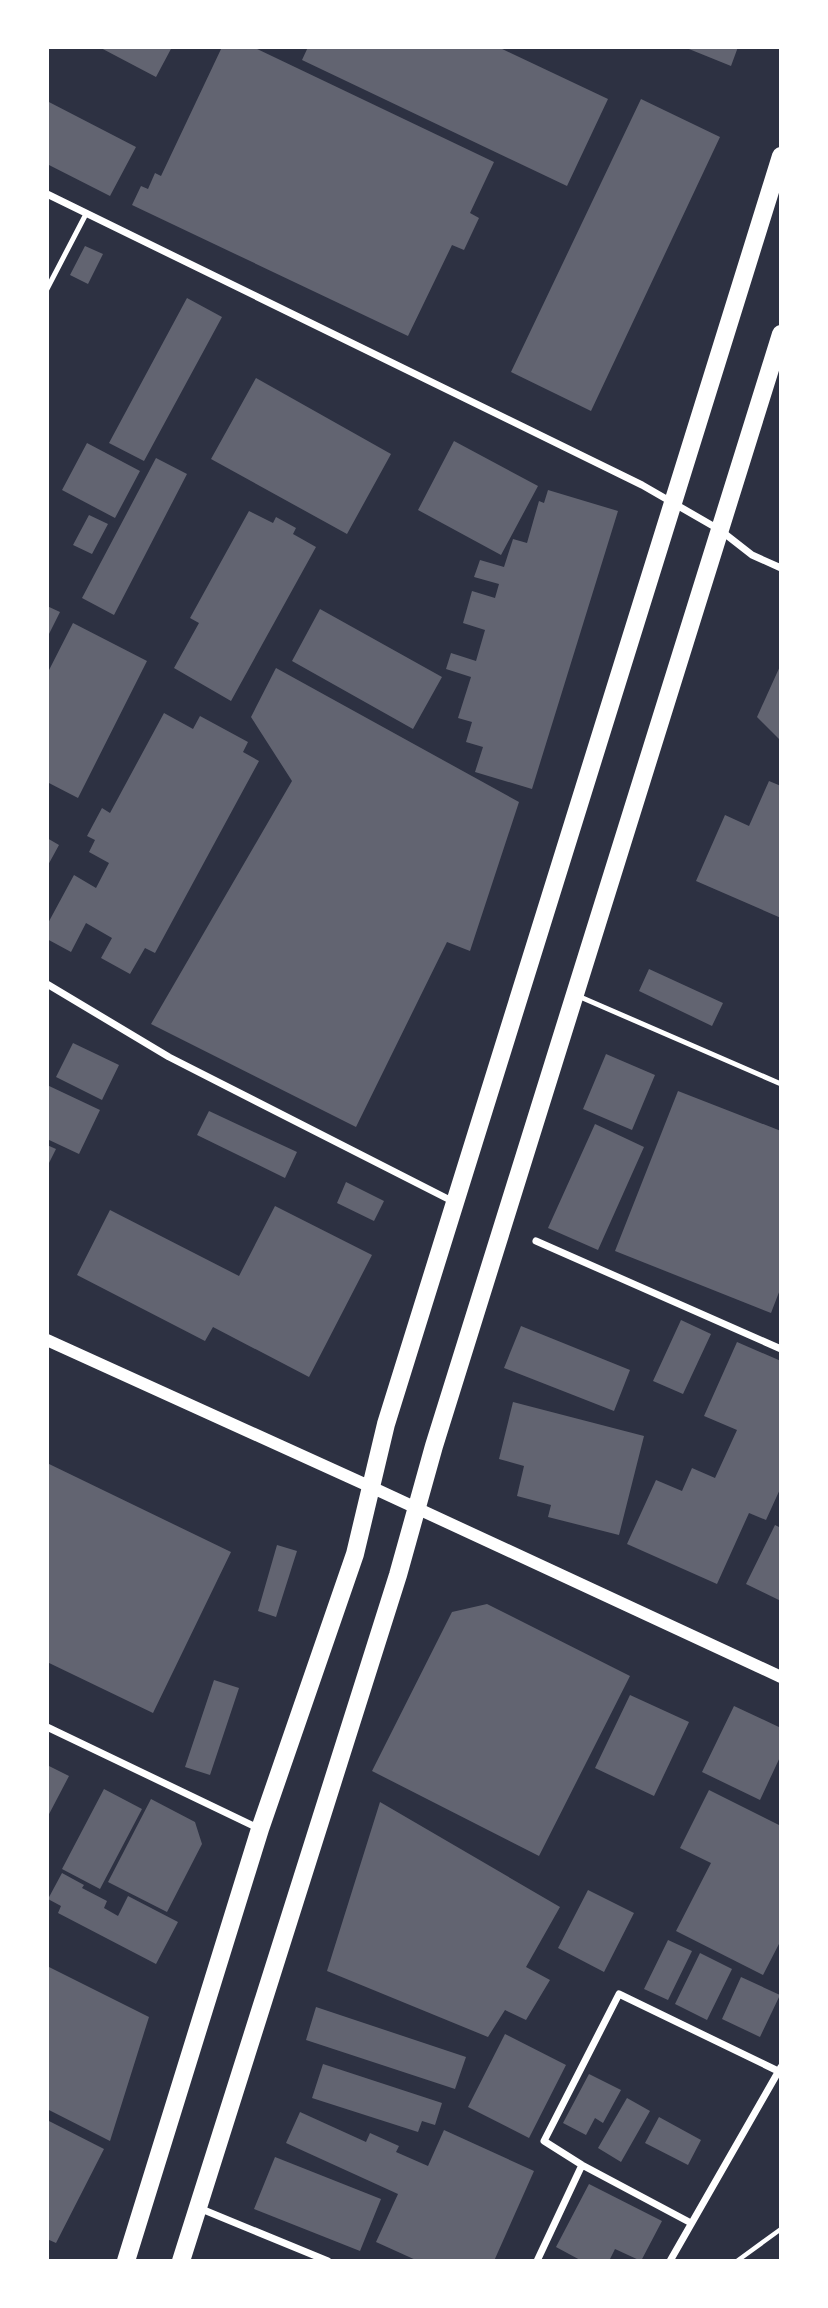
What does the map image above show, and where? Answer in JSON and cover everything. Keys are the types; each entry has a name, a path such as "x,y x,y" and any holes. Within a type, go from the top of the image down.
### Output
{"main road":[{"path":"126,2261 260,1829 355,1554 386,1424 781,156"},
{"path":"181,2261 398,1575 434,1446 781,334"}],"street":[{"path":"47,194 674,502 720,530 752,555 781,568"},
{"path":"47,985 169,1057 455,1203"},
{"path":"536,1241 781,1349"},
{"path":"47,1340 781,1677"},
{"path":"47,1727 260,1829"},
{"path":"670,2261 780,2069 619,1994 544,2141 582,2165 691,2222"},
{"path":"537,2261 582,2165"},
{"path":"197,2207 328,2261"}],"lane":[{"path":"47,289 86,214"},
{"path":"575,995 781,1084"}],"path":[{"path":"737,2261 781,2230"}],"building":[{"path":"99,47 172,47 156,77"},
{"path":"222,47 253,47 494,162 470,213 479,218 464,250 452,245 408,336 132,205 141,186 148,189 155,173 161,176"},
{"path":"308,47 498,47 608,99 567,186 302,60"},
{"path":"684,47 738,47 731,66"},
{"path":"641,99 720,137 591,411 511,372"},
{"path":"47,101 136,147 110,196 47,164"},
{"path":"85,246 103,254 88,284 70,275"},
{"path":"187,298 222,317 144,461 109,443"},
{"path":"256,378 391,454 347,534 211,459"},
{"path":"454,441 538,486 501,555 418,510"},
{"path":"87,443 140,471 115,518 62,490"},
{"path":"156,458 187,474 114,615 82,598"},
{"path":"548,490 618,511 532,789 475,772 483,747 466,742 472,722 458,718 471,677 446,669 451,653 476,661 485,630 463,623 472,591 495,598 499,584 474,577 480,560 504,567 513,539 527,543 539,501 544,503"},
{"path":"249,511 273,523 276,517 296,528 293,534 316,547 231,701 174,668 199,623 190,618"},
{"path":"89,515 108,524 92,554 73,545"},
{"path":"47,606 60,612 47,638"},
{"path":"320,609 442,677 413,729 292,661"},
{"path":"73,623 147,661 78,798 47,782 47,674"},
{"path":"781,664 781,741 757,717"},
{"path":"276,668 519,802 470,951 447,942 356,1127 151,1024 292,781 251,717"},
{"path":"164,713 193,729 200,716 248,742 243,752 259,761 155,953 145,948 130,974 101,958 112,938 86,923 71,952 47,939 47,925 74,875 96,888 109,863 89,852 95,840 87,836 102,808 110,813"},
{"path":"769,781 781,786 781,918 696,881 725,815 749,826"},
{"path":"47,838 59,845 47,867"},
{"path":"649,969 723,1003 712,1026 639,991"},
{"path":"73,1043 119,1065 102,1100 56,1077"},
{"path":"606,1054 655,1075 632,1130 583,1109"},
{"path":"47,1085 100,1110 79,1154 47,1139"},
{"path":"678,1091 781,1131 781,1287 771,1313 615,1251"},
{"path":"209,1111 297,1152 285,1178 197,1135"},
{"path":"595,1124 644,1147 598,1250 548,1228"},
{"path":"47,1145 56,1149 47,1167"},
{"path":"346,1182 384,1201 374,1221 337,1203"},
{"path":"275,1206 372,1255 309,1377 213,1327 205,1341 77,1275 110,1210 239,1276"},
{"path":"681,1320 711,1334 683,1394 653,1381"},
{"path":"521,1326 630,1370 614,1411 504,1368"},
{"path":"737,1342 781,1361 781,1487 766,1520 749,1513 717,1584 627,1544 656,1480 682,1491 692,1468 715,1478 737,1430 704,1416"},
{"path":"513,1402 644,1436 619,1535 548,1517 551,1505 517,1496 524,1466 499,1459"},
{"path":"47,1463 231,1552 153,1713 47,1662"},
{"path":"775,1525 781,1528 781,1601 746,1584"},
{"path":"277,1545 297,1551 276,1617 258,1611"},
{"path":"487,1604 630,1676 539,1856 372,1771 452,1612"},
{"path":"214,1680 239,1688 210,1775 185,1767"},
{"path":"630,1695 689,1722 654,1796 595,1768"},
{"path":"734,1706 781,1728 781,1755 760,1800 702,1772"},
{"path":"47,1765 69,1776 47,1818"},
{"path":"104,1789 142,1809 100,1889 62,1869"},
{"path":"709,1790 781,1826 781,1940 763,1975 676,1931 711,1863 680,1848"},
{"path":"151,1799 195,1822 202,1844 167,1912 108,1882"},
{"path":"380,1802 560,1907 526,1967 550,1980 526,2020 505,2010 488,2037 327,1971"},
{"path":"62,1873 84,1885 82,1888 107,1901 104,1908 118,1916 128,1896 178,1922 156,1964 58,1913 61,1906 48,1899"},
{"path":"588,1890 634,1913 604,1972 558,1948"},
{"path":"668,1940 692,1951 668,2000 644,1989"},
{"path":"700,1953 732,1969 707,2020 675,2004"},
{"path":"47,1966 149,2017 110,2141 47,2109"},
{"path":"741,1977 780,1995 760,2037 722,2019"},
{"path":"316,2007 466,2057 455,2089 306,2040"},
{"path":"505,2034 566,2065 529,2138 468,2107"},
{"path":"323,2064 442,2103 435,2125 422,2121 418,2132 312,2098"},
{"path":"589,2074 621,2090 603,2123 595,2118 586,2135 563,2123"},
{"path":"627,2098 650,2111 621,2162 598,2148"},
{"path":"300,2112 366,2142 370,2133 399,2146 396,2152 428,2166 444,2130 534,2171 494,2261 418,2261 376,2242 398,2194 286,2143"},
{"path":"659,2117 701,2140 688,2165 645,2143"},
{"path":"47,2120 104,2149 56,2243 47,2239"},
{"path":"275,2157 381,2199 360,2251 254,2209"},
{"path":"589,2184 662,2221 641,2261 615,2249 609,2261 582,2261 556,2247"}]}
